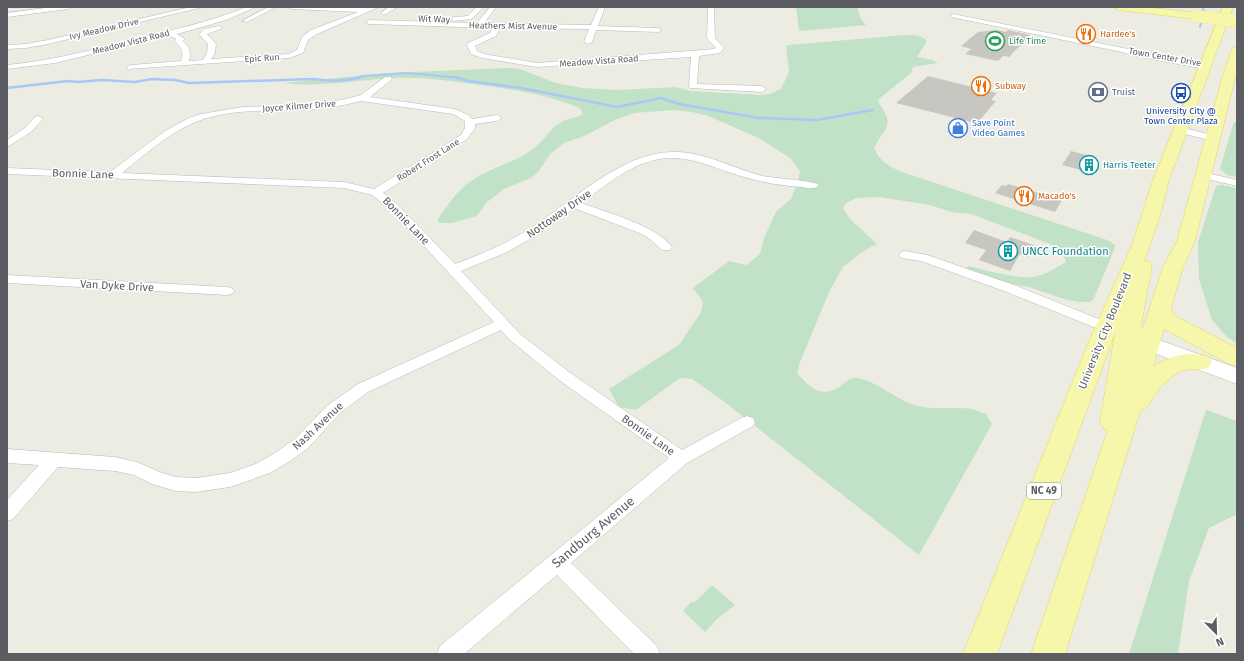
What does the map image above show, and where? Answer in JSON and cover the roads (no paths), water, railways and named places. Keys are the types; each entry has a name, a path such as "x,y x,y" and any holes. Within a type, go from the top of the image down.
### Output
{"main road":[{"path":"1119,7 1237,16"},
{"path":"1162,7 1237,21"},
{"path":"1107,473 1118,326 1143,262 1141,245 1161,180 1228,7"},
{"path":"1048,654 1173,267 1186,241 1213,138 1234,69 1237,51"},
{"path":"1206,65 1234,69"},
{"path":"1160,307 1162,314 1169,322 1237,358"},
{"path":"1118,326 1131,329 1135,334 1151,338"},
{"name":"University City Boulevard","path":"980,654 1118,326"},
{"path":"1125,419 1148,384 1160,373 1183,362 1200,362"}],"street":[{"path":"7,15 68,7"},
{"name":"Ivy Meadow Drive","path":"7,47 43,43 200,7"},
{"name":"Meadow Vista Road","path":"7,67 32,65 173,37 253,7"},
{"path":"237,23 273,7"},
{"name":"Wit Way","path":"290,7 372,9 384,14 417,18 461,19 470,18 480,7"},
{"path":"384,14 394,7"},
{"path":"479,26 493,7"},
{"path":"588,42 602,7"},
{"name":"Meadow Vista Road","path":"498,26 493,34 471,45 474,52 482,56 498,60 536,65 695,54 714,52 720,48 711,38 711,7"},
{"name":"Epic Run","path":"132,67 282,57 300,51 309,35 372,9"},
{"name":"Town Center Drive","path":"957,12 1141,55 1206,65"},
{"name":"Heathers Mist Avenue","path":"345,20 479,26 555,26 658,30"},
{"path":"205,62 211,53 212,44 203,34 207,31 225,26"},
{"path":"173,37 187,47 188,53 184,63"},
{"path":"695,54 693,86 762,88"},
{"name":"Joyce Kilmer Drive","path":"113,175 181,125 205,115 236,110 321,106 361,98 388,78"},
{"path":"361,98 455,112 462,115 470,122 497,118"},
{"path":"196,107 205,115"},
{"path":"7,144 28,130 38,119"},
{"name":"Robert Frost Lane","path":"376,193 464,138 471,130 470,122"},
{"path":"1180,130 1213,138"},
{"path":"660,143 663,154"},
{"name":"Nottoway Drive","path":"452,270 511,245 530,234 635,161 663,154 684,154 748,175 772,181 814,184"},
{"name":"Bonnie Lane","path":"7,171 344,185 376,193 394,207 515,337 546,363 681,458"},
{"path":"1203,175 1237,183"},
{"path":"573,204 646,232 654,236 666,247"},
{"path":"905,255 923,258 1118,326"},
{"name":"Van Dyke Drive","path":"7,279 227,291"},
{"name":"Nash Avenue","path":"7,456 115,464 137,469 158,479 176,484 207,484 241,477 264,468 302,443 334,410 363,388 384,377 502,324"},
{"path":"1151,338 1200,362 1237,376"},
{"path":"1151,338 1237,364"},
{"name":"Sandburg Avenue","path":"448,654 681,458 747,422"},
{"path":"7,514 54,460"},
{"path":"557,562 649,654"}],"waterway":[{"path":"1200,27 1204,11 1202,7"},
{"path":"360,77 408,73 458,78"},
{"path":"7,88 68,81 78,82 102,80 135,82 152,79 175,80 189,83 314,79 338,81 360,77"},
{"path":"458,78 468,81 521,88 617,107 661,98 679,104 759,118 817,120 873,110"}],"place":[{"name":"Hardee's","path":"1086,34"},
{"name":"Life Time","path":"995,41"},
{"name":"Subway","path":"981,86"},
{"name":"Truist","path":"1098,92"},
{"name":"University City @ Town Center Plaza","path":"1181,93"},
{"name":"Save Point Video Games","path":"958,128"},
{"name":"Harris Teeter","path":"1089,165"},
{"name":"Macado's","path":"1024,196"},
{"name":"UNCC Foundation","path":"1008,251"}]}
